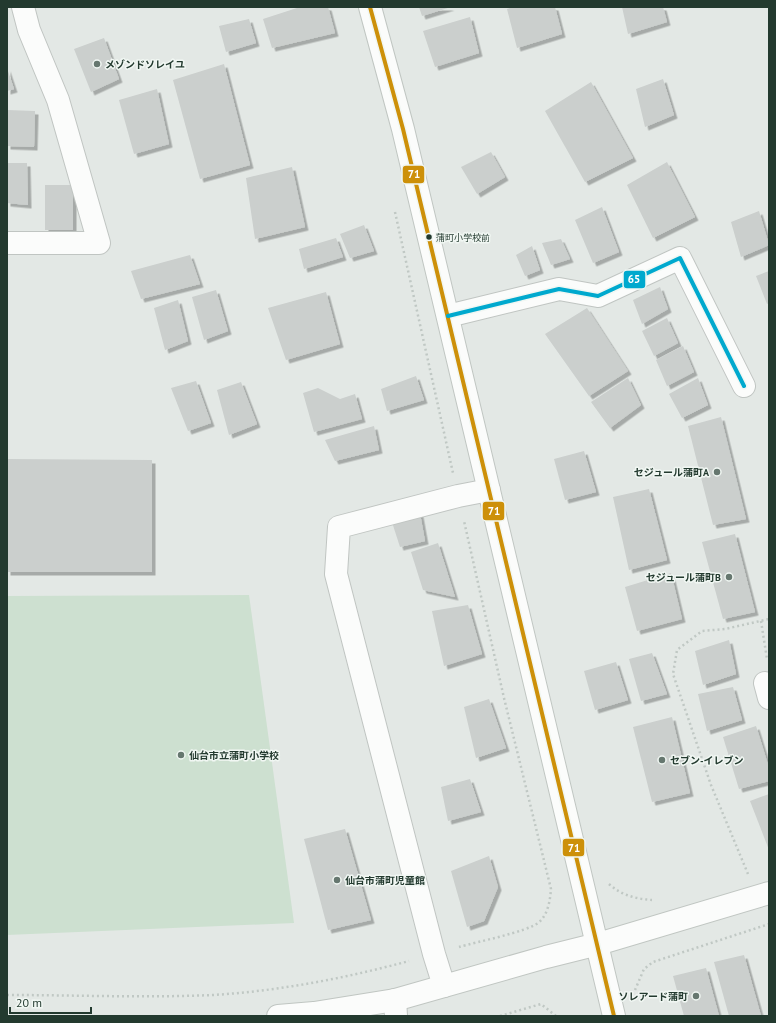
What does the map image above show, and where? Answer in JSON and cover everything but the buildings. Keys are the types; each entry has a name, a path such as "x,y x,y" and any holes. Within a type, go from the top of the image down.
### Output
{"street":[{"path":"7,243 99,243 58,100 29,30 23,7"},
{"path":"370,7 403,129 614,1016"},
{"path":"448,316 559,289 598,296 680,258 744,386"},
{"path":"444,986 434,954 336,574 339,528 458,496 489,490"},
{"path":"278,1016 395,1008 444,986 598,944 769,893"}],"path":[{"path":"7,995 212,995 262,990 378,969 434,954 527,928 538,922 546,912 551,889 504,698 394,207"},
{"path":"748,875 710,785 673,674 677,650 702,631 725,629 769,619"},
{"path":"761,620 769,670 767,690"},
{"path":"741,877 755,873"},
{"path":"608,883 617,891 634,898 651,900 659,898"},
{"path":"633,993 644,969 653,962 769,924"},
{"path":"500,1016 541,1004 556,1016"}],"green space":[{"path":"249,595 294,923 7,935 7,596"}],"transit line":[{"name":"71","path":"370,7 403,129 614,1016"},
{"name":"65","path":"448,316 559,289 598,296 680,258 744,386"}],"place":[{"name":"メゾンドソレイユ","path":"97,64"},
{"name":"蒲町小学校前","path":"429,237"},
{"name":"セジュール蒲町A","path":"717,472"},
{"name":"セジュール蒲町B","path":"729,577"},
{"name":"仙台市立蒲町小学校","path":"181,755"},
{"name":"セブン-イレブン","path":"662,760"},
{"name":"仙台市蒲町児童館","path":"337,880"},
{"name":"ソレアード蒲町","path":"696,996"}]}
